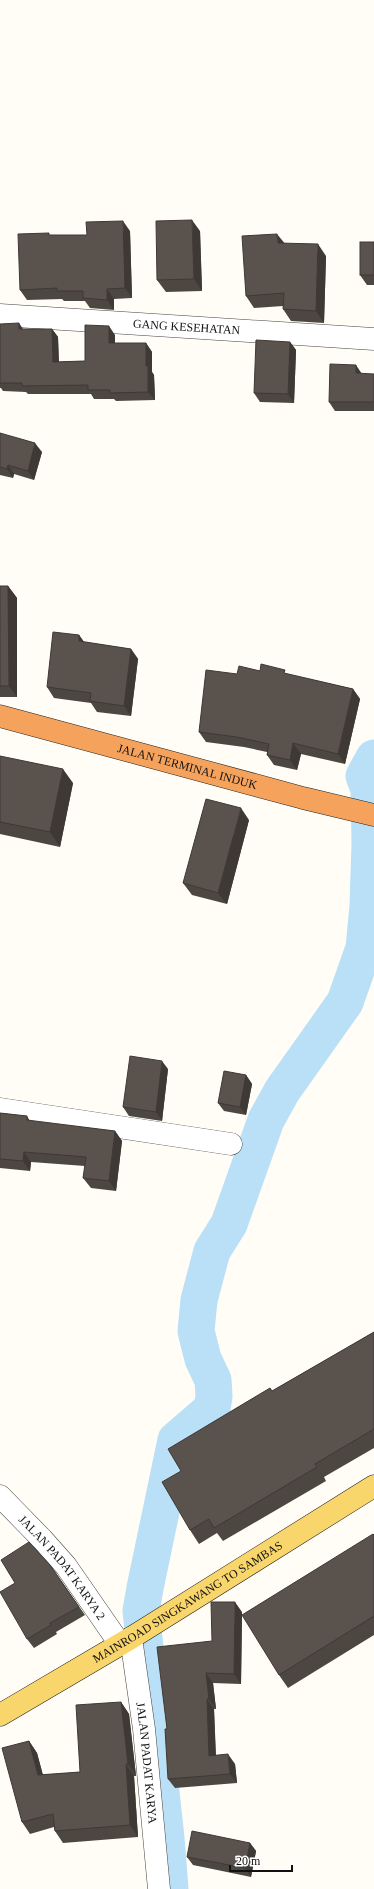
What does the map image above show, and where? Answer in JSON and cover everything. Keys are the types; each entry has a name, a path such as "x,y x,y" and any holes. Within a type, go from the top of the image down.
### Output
{"highway":[{"name":"JALAN TERMINAL INDUK","path":"0,716 370,814"}],"main road":[{"name":"MAINROAD SINGKAWANG TO SAMBAS","path":"0,1715 126,1641 374,1486"}],"street":[{"name":"GANG KESEHATAN","path":"0,315 374,339"},
{"path":"0,1109 231,1144"},
{"name":"JALAN PADAT KARYA 2","path":"0,1496 66,1566 126,1641"},
{"name":"JALAN PADAT KARYA","path":"126,1641 144,1729 160,1889"}],"building":[{"path":"192,220 194,279 157,280 156,221"},
{"path":"123,221 125,288 107,289 107,300 83,298 83,291 57,291 57,288 20,290 18,234 49,233 49,235 87,235 86,222"},
{"path":"277,234 278,243 318,244 316,311 283,309 284,293 246,296 242,236"},
{"path":"360,242 374,242 374,275 360,275"},
{"path":"19,323 19,329 52,329 53,362 85,361 85,325 109,326 109,343 146,343 148,392 110,393 110,390 88,390 88,385 22,386 22,383 0,383 0,324"},
{"path":"256,340 290,342 288,394 254,393"},
{"path":"330,364 356,365 356,373 374,374 374,402 329,402"},
{"path":"0,433 35,443 28,471 8,465 7,469 0,467"},
{"path":"0,586 8,586 9,686 0,686"},
{"path":"53,632 79,635 79,641 131,649 124,706 90,701 91,693 47,687"},
{"path":"261,664 285,670 284,673 353,689 338,754 293,743 290,760 267,755 269,744 237,737 199,732 206,670 237,674 239,666 260,671"},
{"path":"0,756 63,769 50,832 0,822"},
{"path":"206,799 241,808 218,893 183,883"},
{"path":"130,1056 162,1061 156,1112 123,1107"},
{"path":"224,1071 246,1075 240,1107 218,1103"},
{"path":"0,1113 27,1116 27,1120 115,1131 109,1181 83,1178 86,1157 24,1152 23,1161 0,1159"},
{"path":"374,1332 374,1429 315,1464 317,1467 214,1528 209,1519 190,1530 162,1482 181,1471 168,1449 270,1388 272,1391"},
{"path":"373,1534 374,1616 279,1675 242,1615"},
{"path":"29,1542 50,1565 79,1607 50,1623 51,1625 27,1639 0,1592 15,1583 1,1560"},
{"path":"211,1602 235,1602 234,1674 206,1673 209,1699 207,1699 209,1756 228,1754 230,1774 168,1779 165,1729 167,1729 157,1647 212,1641"},
{"path":"121,1702 128,1764 126,1764 130,1825 55,1831 53,1814 22,1822 2,1748 29,1741 38,1775 80,1772 76,1705"},
{"path":"192,1831 250,1843 245,1868 187,1857"}],"waterway":[{"path":"170,1889 166,1838 141,1611 145,1588 176,1440 212,1409 214,1396 213,1380 203,1359 196,1331 199,1300 212,1251 229,1224 266,1120 282,1091 345,1002 364,948 368,906 370,843 369,789 364,776 374,758"}]}
